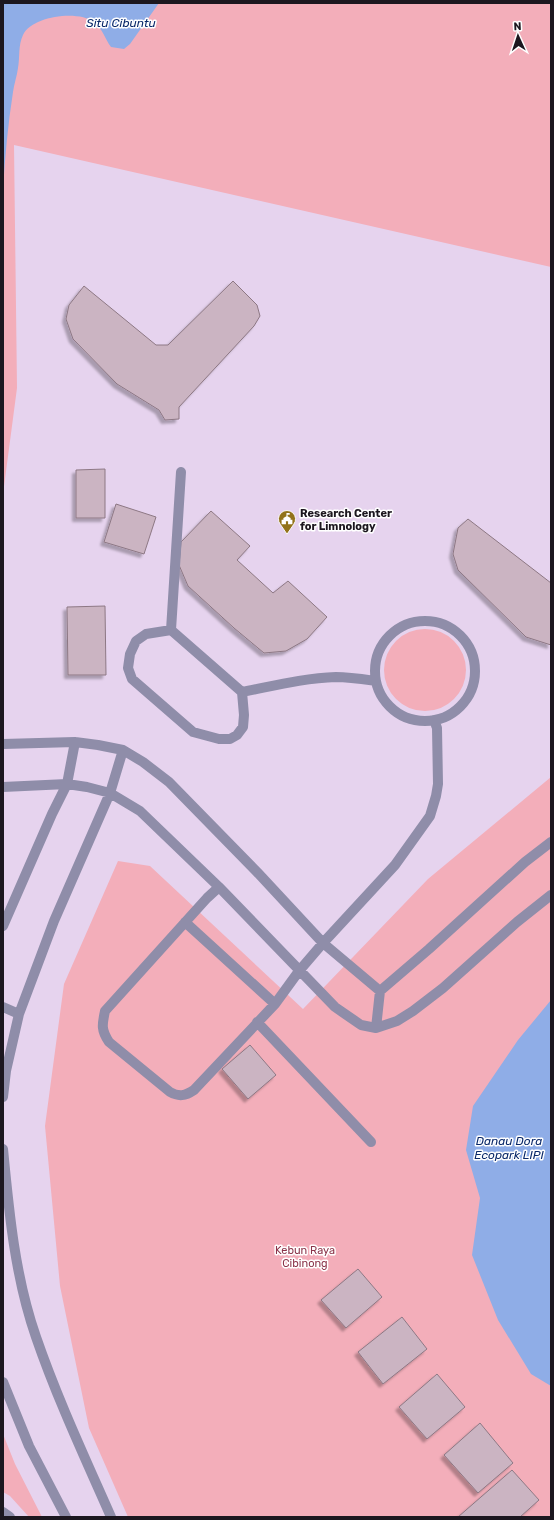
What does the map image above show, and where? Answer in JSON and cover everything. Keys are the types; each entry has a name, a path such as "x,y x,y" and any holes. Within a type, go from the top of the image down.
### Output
{"lane":[{"path":"171,630 181,472"},
{"path":"426,621 448,626 457,633 470,650 474,661 475,672 473,683 469,694 463,703 445,716 434,720 415,720 397,712 383,699 376,681 376,659 380,648 394,631 415,622 426,621"},
{"path":"171,630 242,692 244,715 243,727 237,735 230,739 219,739 205,737 193,732 132,679 128,668 130,654 136,641 146,634 171,630"},
{"path":"242,692 290,682 336,677 376,681"},
{"path":"219,887 104,1011 102,1025 103,1033 109,1042 170,1092 177,1096 186,1095 194,1090 258,1022 274,1004 299,970 395,865 430,816 438,784 437,728 434,720"},
{"path":"3,744 75,742 123,750 143,762 168,782 258,872 323,943 380,991"},
{"path":"3,926 52,814 67,784 75,742"},
{"path":"3,1097 6,1071 19,1014 54,921 110,792 123,750"},
{"path":"3,787 67,784 88,787 110,792 140,811 219,887 335,1007 351,1020 361,1025 376,1028 398,1021 413,1011 443,988 517,922 551,894"},
{"path":"376,1028 380,991 429,950 525,862 551,842"},
{"path":"185,922 274,1004"},
{"path":"3,1007 19,1014"},
{"path":"258,1022 371,1142"},
{"path":"3,1149 8,1203 15,1253 25,1299 36,1337 78,1441 111,1517"},
{"path":"3,1382 29,1446 66,1517"},
{"path":"3,1512 10,1517"}],"shaded area":[{"path":"3,3 551,3 551,1517 3,1517"}],"green space":[{"path":"3,3 551,3 551,267 14,145 17,388 3,494"},
{"path":"425,629 441,632 454,641 463,654 466,670 463,686 454,699 441,708 425,711 409,708 396,699 387,686 384,670 387,654 396,641 409,632"},
{"name":"Kebun Raya Cibinong","path":"551,777 551,1517 128,1517 89,1428 60,1286 45,1126 64,984 118,861 150,866 303,1009 428,879"},
{"path":"3,1434 15,1464 42,1517 29,1517 10,1496 3,1492"}],"water":[{"name":"Situ Cibuntu","path":"3,3 159,3 130,44 124,49 111,47 102,31 94,22 87,18 77,16 56,17 45,19 28,28 20,43 19,64 13,89 8,128 3,189"},
{"name":"Danau Dora Ecopark LIPI","path":"551,1000 551,1386 531,1374 498,1320 472,1255 480,1198 466,1150 473,1106 518,1040"}],"building":[{"path":"233,281 257,305 260,316 254,326 179,407 179,419 165,420 159,410 117,384 73,339 66,319 69,305 84,286 156,345 168,345"},
{"path":"105,469 105,518 76,518 76,470"},
{"path":"116,504 156,517 144,554 104,542"},
{"path":"211,511 250,546 237,560 273,593 288,581 327,617 307,639 286,651 264,653 188,586 179,565 181,542"},
{"path":"468,519 551,583 551,645 526,637 458,570 453,554 458,528"},
{"path":"105,606 106,675 68,675 67,607"},
{"path":"250,1045 276,1075 248,1099 222,1069"},
{"path":"358,1269 382,1297 346,1328 321,1300"},
{"path":"402,1317 427,1349 383,1384 358,1352"},
{"path":"437,1374 465,1407 427,1439 399,1407"},
{"path":"480,1423 513,1463 478,1493 444,1455"},
{"path":"512,1470 539,1500 520,1517 458,1517"}],"place":[{"name":"Research Center for Limnology","path":"287,534"}]}
